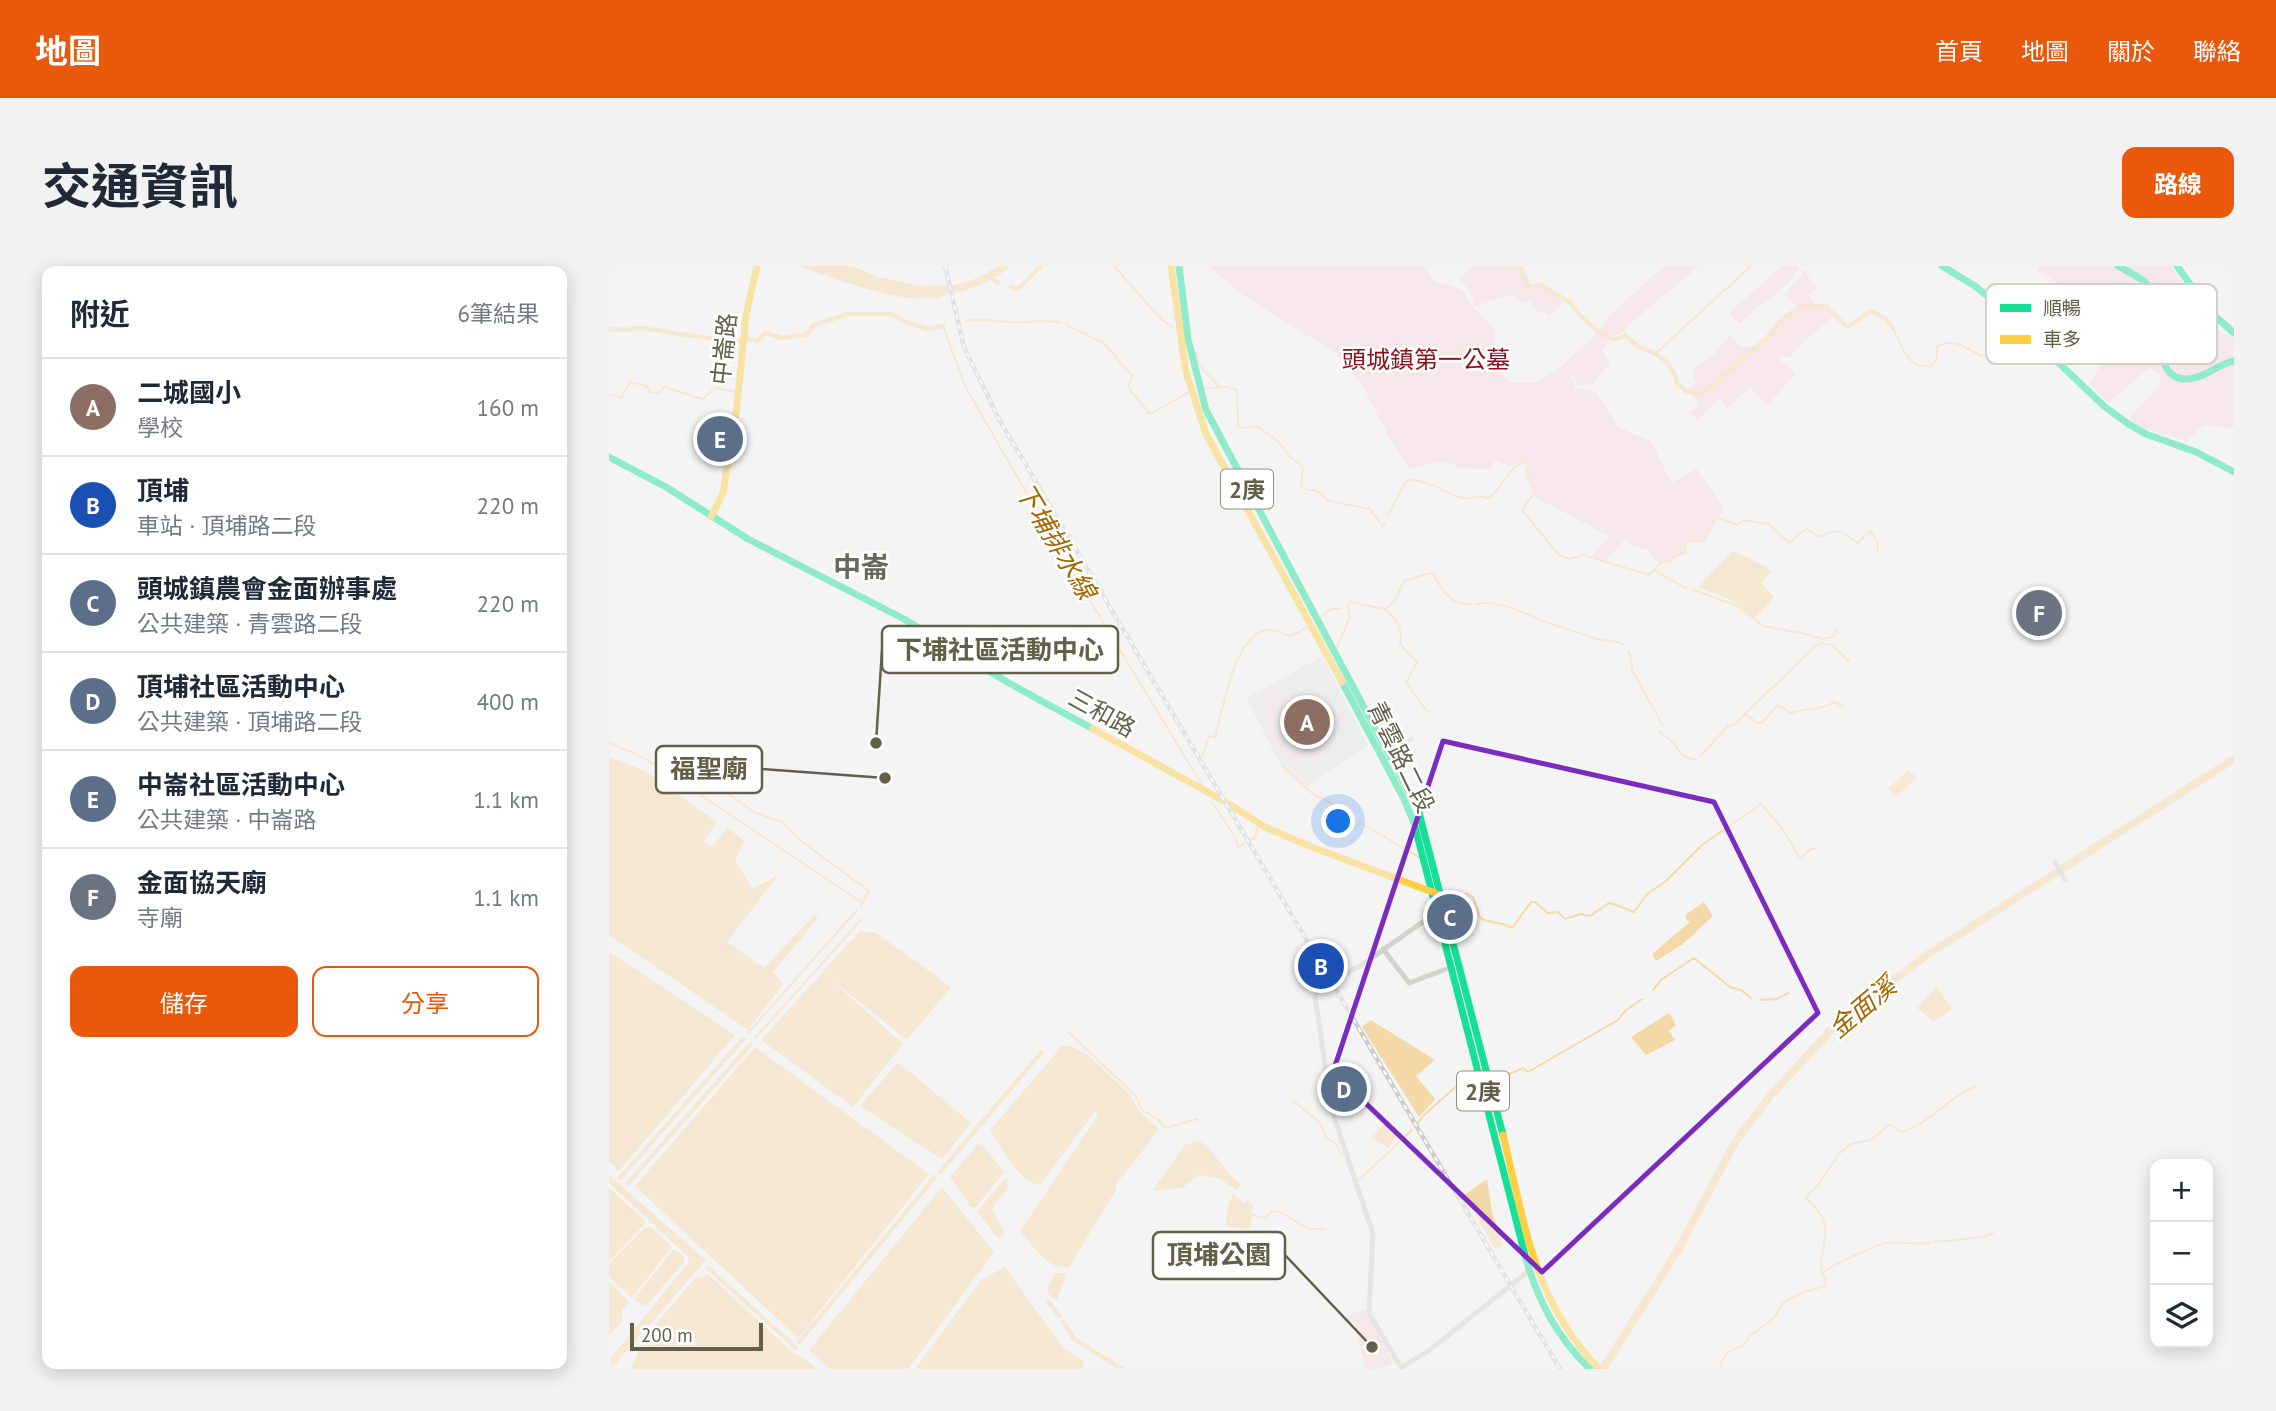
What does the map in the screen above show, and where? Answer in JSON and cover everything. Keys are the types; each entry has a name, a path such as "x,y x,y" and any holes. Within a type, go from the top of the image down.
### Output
{"main road":[{"name":"中崙路","path":"711,517 723,493 737,405 746,315 757,266"},
{"name":"青雲路二段","path":"1171,266 1179,342 1187,378 1357,706 1414,823 1532,1268 1557,1319 1593,1367"},
{"name":"青雲路二段","path":"1178,266 1187,335 1196,377 1196,396"},
{"path":"1942,266 1986,295"},
{"path":"2118,266 2146,284"},
{"path":"2177,266 2190,284"},
{"path":"2217,318 2234,332"},
{"path":"2166,364 2171,374 2191,379 2221,363 2234,361"},
{"path":"2060,364 2105,407 2130,425 2234,471"},
{"name":"三和路","path":"609,457 666,487 711,517 779,556 904,619 987,670 1224,801 1265,827 1443,896"},
{"name":"青雲路二段","path":"1357,706 1389,751 1418,809 1443,896 1532,1268"}],"street":[{"path":"2026,615 2043,629"},
{"path":"1389,751 1411,739"},
{"path":"2055,862 2064,880"},
{"path":"1445,906 1335,981 1317,990 1315,997 1332,1111 1373,1234 1369,1312 1402,1368 1431,1349 1532,1268"},
{"path":"1383,949 1409,983 1452,967"}],"highlighted area":[{"path":"1443,741 1714,802 1818,1013 1542,1272 1333,1072"}],"shaded area":[{"path":"797,266 852,266 879,277 920,286 944,285 945,295 931,299 893,295"},
{"path":"1733,551 1763,565 1771,572 1761,583 1774,597 1755,618 1730,600 1698,587"},
{"path":"1322,656 1368,745 1306,788 1283,770 1246,698"},
{"path":"609,757 645,771 717,822 703,842 712,846 728,828 744,841 735,861 753,889 778,875 727,942 764,968 814,915 818,918 773,972 783,984 748,1030 609,935"},
{"path":"1908,770 1917,777 1896,797 1888,789"},
{"path":"1704,902 1713,916 1683,944 1656,961 1652,954 1690,922 1685,915"},
{"path":"860,931 875,932 951,987 907,1040 827,976 903,1044 853,1107 761,1040"},
{"path":"609,952 735,1035 619,1171 609,1162"},
{"path":"1936,987 1952,1008 1933,1021 1917,1008"},
{"path":"1669,1013 1676,1025 1669,1031 1675,1040 1646,1055 1631,1037"},
{"path":"1371,1020 1435,1060 1416,1076 1435,1099 1419,1117 1362,1027"},
{"path":"1062,1046 1071,1046 1087,1054 1130,1095 1142,1114 1159,1129 1117,1181 1116,1190 1069,1267 1055,1265 1041,1256 1020,1231 1098,1115 1095,1111 1040,1185 1017,1170 990,1130"},
{"path":"755,1047 929,1174 798,1338 635,1186"},
{"path":"898,1062 971,1123 942,1159 860,1106"},
{"path":"1388,1120 1398,1134 1388,1149 1372,1137"},
{"path":"1198,1140 1241,1185 1236,1190 1219,1178 1198,1175 1182,1188 1152,1191 1185,1145"},
{"path":"978,1144 984,1147 1004,1172 976,1207 971,1207 950,1177"},
{"path":"609,1175 706,1260 611,1369 609,1360 689,1262 688,1257 609,1183"},
{"path":"1007,1176 1008,1189 993,1208 1005,1234 998,1239 977,1211"},
{"path":"1487,1179 1492,1212 1503,1245 1496,1250 1464,1195"},
{"path":"942,1187 994,1252 908,1369 830,1369 809,1350"},
{"path":"609,1189 645,1221 645,1224 609,1261"},
{"path":"1233,1193 1244,1203 1249,1201 1253,1207 1248,1229 1226,1226 1227,1210"},
{"path":"651,1227 672,1247 632,1298 609,1277 609,1264 644,1228"},
{"path":"674,1249 684,1256 684,1262 646,1306 635,1301 636,1296"},
{"path":"1005,1267 1063,1348 1085,1362 1081,1369 915,1369 981,1280"},
{"path":"707,1273 791,1351 817,1369 631,1369 645,1337 696,1277 700,1278"},
{"path":"1054,1273 1066,1273 1057,1300 1052,1299 1047,1291"},
{"path":"609,1281 629,1302 622,1310 622,1321 609,1336"}],"green space":[{"name":"頭城鎮第一公墓","path":"1209,266 1423,266 1434,281 1462,290 1495,330 1496,367 1510,383 1536,382 1560,368 1597,333 1607,318 1664,266 1699,266 1625,328 1626,331 1613,336 1602,349 1610,364 1591,385 1576,385 1577,380 1562,369 1575,381 1574,388 1595,391 1618,427 1652,442 1671,483 1697,469 1724,509 1704,542 1686,542 1684,554 1660,565 1648,550 1633,546 1626,538 1605,561 1591,558 1609,536 1535,497 1525,477 1530,463 1509,466 1495,461 1490,470 1462,468 1442,461 1410,469 1392,442 1361,383 1337,354 1241,294"},
{"path":"1472,266 1516,266 1529,288 1539,286 1565,300 1549,316 1544,311 1539,313 1530,301 1523,304 1514,294 1475,306 1470,292 1460,279"},
{"path":"1782,266 1796,266 1800,269 1781,290 1740,324 1729,313"},
{"path":"2039,266 2171,266 2182,284 2059,284 2036,270"},
{"path":"1806,269 1809,278 1818,288 1808,296 1817,307 1826,309 1834,316 1803,342 1789,358 1780,356 1778,359 1796,373 1768,405 1750,388 1727,408 1720,399 1698,420 1689,413 1696,409 1698,404 1687,389 1696,383 1693,377 1695,368 1712,356 1730,335 1740,346 1759,346 1769,338 1782,321 1800,309 1784,295"},
{"path":"2217,328 2234,338 2234,428 2204,425 2186,441 2136,426 2130,416 2161,384 2159,373 2149,368 2108,403 2089,383 2101,365 2217,364"},
{"path":"1270,691 1278,706 1275,709 1287,708 1279,692 1282,691 1317,754 1314,757 1309,749 1297,758 1283,755 1267,724 1270,713 1274,710 1269,712 1260,696","holes":["1285,712 1302,733 1304,749 1299,753 1287,751 1272,725 1275,716"]},
{"path":"1365,1309 1394,1363 1379,1369 1365,1369 1355,1324 1342,1318"}],"waterway":[{"path":"933,291 971,284 1005,266"},
{"path":"1011,287 1018,289 1041,266"},
{"path":"1114,266 1162,320 1173,327"},
{"path":"1520,266 1528,285 1532,287 1540,284 1572,304 1584,319 1604,335 1615,339 1625,335 1636,345 1667,362 1676,376 1677,383 1686,391 1702,394 1767,338 1781,320 1801,306 1826,306 1847,327 1871,311 1886,319 1893,328"},
{"path":"1655,354 1751,266"},
{"path":"990,277 998,283"},
{"path":"746,339 758,341 765,333 782,338 807,334 814,325 848,314 891,314 928,329 943,326"},
{"path":"966,320 1061,323"},
{"path":"1066,325 1104,343 1132,376 1128,387 1150,414 1189,392"},
{"name":"下埔排水線","path":"943,326 965,386 1066,561 1202,785"},
{"path":"609,329 640,328 736,342 742,340"},
{"path":"1893,328 1903,349 1917,365 1932,366 1937,358 1937,346 1951,343 1982,356"},
{"path":"1196,351 1198,364 1219,386"},
{"path":"609,395 622,397 630,382 647,386 650,392 660,393 664,387 703,399 715,388 733,391"},
{"path":"1201,389 1227,387 1237,390 1238,425 1242,428 1258,427 1279,442 1303,469 1301,486 1316,490 1329,501 1370,509 1380,523"},
{"path":"1387,517 1405,483 1410,479 1455,496 1486,498 1491,497 1512,470 1525,460 1529,462 1526,471 1536,490 1522,510 1559,555 1570,559 1583,555 1649,575 1662,561 1671,562 1672,558 1685,553 1687,542 1703,542 1707,535"},
{"path":"1709,532 1714,520 1719,518 1737,525 1745,520 1768,524 1790,543 1807,529 1818,537 1840,532"},
{"path":"1382,526 1385,523"},
{"path":"1844,534 1858,543 1870,531 1877,541 1878,551"},
{"path":"1653,570 1686,588"},
{"path":"1348,606 1350,602 1385,609 1394,602 1404,581 1430,573 1452,600 1472,604"},
{"path":"1694,590 1735,605 1764,626 1822,639 1833,637 1836,628"},
{"path":"1477,604 1505,606 1593,638 1624,645"},
{"path":"1337,647 1350,617 1348,607"},
{"path":"1321,617 1329,610 1341,608"},
{"path":"1386,610 1399,625 1400,644 1417,662 1406,683 1427,711"},
{"path":"1203,755 1209,736 1215,737 1232,673 1248,642 1258,633 1270,630 1291,636 1306,628"},
{"path":"1745,714 1819,643 1832,645 1849,661"},
{"path":"1628,651 1632,670 1663,726"},
{"path":"1700,756 1728,726 1734,725 1745,714 1758,723 1763,722 1778,705 1791,713 1824,707 1834,702 1842,706"},
{"path":"1659,731 1685,756 1697,760"},
{"path":"609,743 654,764 863,903"},
{"name":"金面溪","path":"1603,1369 1678,1250 1735,1142 1771,1095 1842,1018 1927,955 2234,759"},
{"path":"655,764 695,770 754,812 782,822 801,841 869,891 861,905"},
{"path":"1284,767 1313,794 1336,806"},
{"name":"下埔排水線","path":"1212,802 1236,839 1238,848 1244,844"},
{"path":"1466,893 1473,897 1480,918 1512,928 1531,902 1535,902 1548,913 1558,912 1565,919 1581,914 1590,916 1609,903 1634,912 1647,894 1666,881 1702,845 1761,804 1784,831 1799,857 1817,848"},
{"path":"1340,807 1357,821 1419,857"},
{"name":"下埔排水線","path":"1249,841 1255,838 1258,826"},
{"path":"748,1033 857,910"},
{"path":"755,1038 862,919"},
{"path":"1653,990 1662,979 1694,958 1730,987 1741,990 1751,998"},
{"path":"1761,1000 1777,999 1788,993"},
{"path":"1493,1081 1523,1068 1528,1072 1618,1020 1625,1011 1642,999"},
{"path":"1068,1032 1136,1096 1142,1110 1159,1120 1166,1128 1197,1119"},
{"path":"620,1178 743,1039"},
{"path":"628,1183 750,1045"},
{"path":"940,1172 1041,1053"},
{"path":"1418,1123 1460,1083"},
{"path":"1822,1273 1824,1221 1806,1197 1818,1185 1839,1154 1850,1144 1871,1140 1887,1126 1891,1125 1901,1132 1911,1128 1976,1086"},
{"path":"1294,1101 1320,1123 1326,1137 1335,1143 1342,1155"},
{"path":"1358,1181 1412,1130"},
{"path":"799,1342 935,1177"},
{"path":"1248,1229 1252,1215 1265,1218 1278,1211 1309,1229 1325,1229"},
{"path":"1934,1242 1984,1237 1993,1233"},
{"path":"1720,1369 1727,1353 1743,1346 1751,1335 1774,1318 1783,1303 1824,1286 1826,1280 1822,1273 1826,1270 1886,1243 1930,1243"},
{"path":"707,1267 795,1347"},
{"path":"1048,1301 1059,1316"},
{"path":"1063,1322 1074,1339 1122,1369"},
{"name":"金面溪","path":"1604,1365 1609,1369"}],"railway":[{"path":"945,266 964,347 1000,421 1560,1369"}],"traffic: fast":[{"path":"1179,266 1188,339 1206,410 1418,809 1503,1135"},
{"path":"1942,266 1986,295"},
{"path":"2118,266 2147,284"},
{"path":"2177,266 2190,284"},
{"path":"2217,318 2234,333"},
{"path":"2165,364 2167,370 2176,377 2188,379 2234,361"},
{"path":"2060,364 2105,407 2130,425 2146,434 2196,452 2234,472"},
{"path":"609,457 666,487 748,539 904,619 1007,682 1093,729"},
{"path":"1342,682 1414,823 1531,1275 1543,1305 1559,1332 1590,1369"}],"traffic: slow":[{"path":"711,517 723,493 737,406 746,315 757,266"},
{"path":"1171,266 1186,372 1206,434 1342,682"},
{"path":"1093,729 1224,801 1265,827 1443,896"},
{"path":"1503,1135 1534,1260 1545,1288 1559,1316 1599,1369"}],"place":[{"name":"中崙社區活動中心","path":"720,439"},
{"name":"金面協天廟","path":"2039,613"},
{"name":"二城國小","path":"1307,722"},
{"name":"下埔社區活動中心","path":"876,743"},
{"name":"福聖廟","path":"885,778"},
{"name":"頭城鎮農會金面辦事處","path":"1450,917"},
{"name":"頂埔","path":"1321,966"},
{"name":"頂埔社區活動中心","path":"1344,1089"},
{"name":"頂埔公園","path":"1372,1347"}],"district":[{"name":"中崙","path":"861,566"}]}
